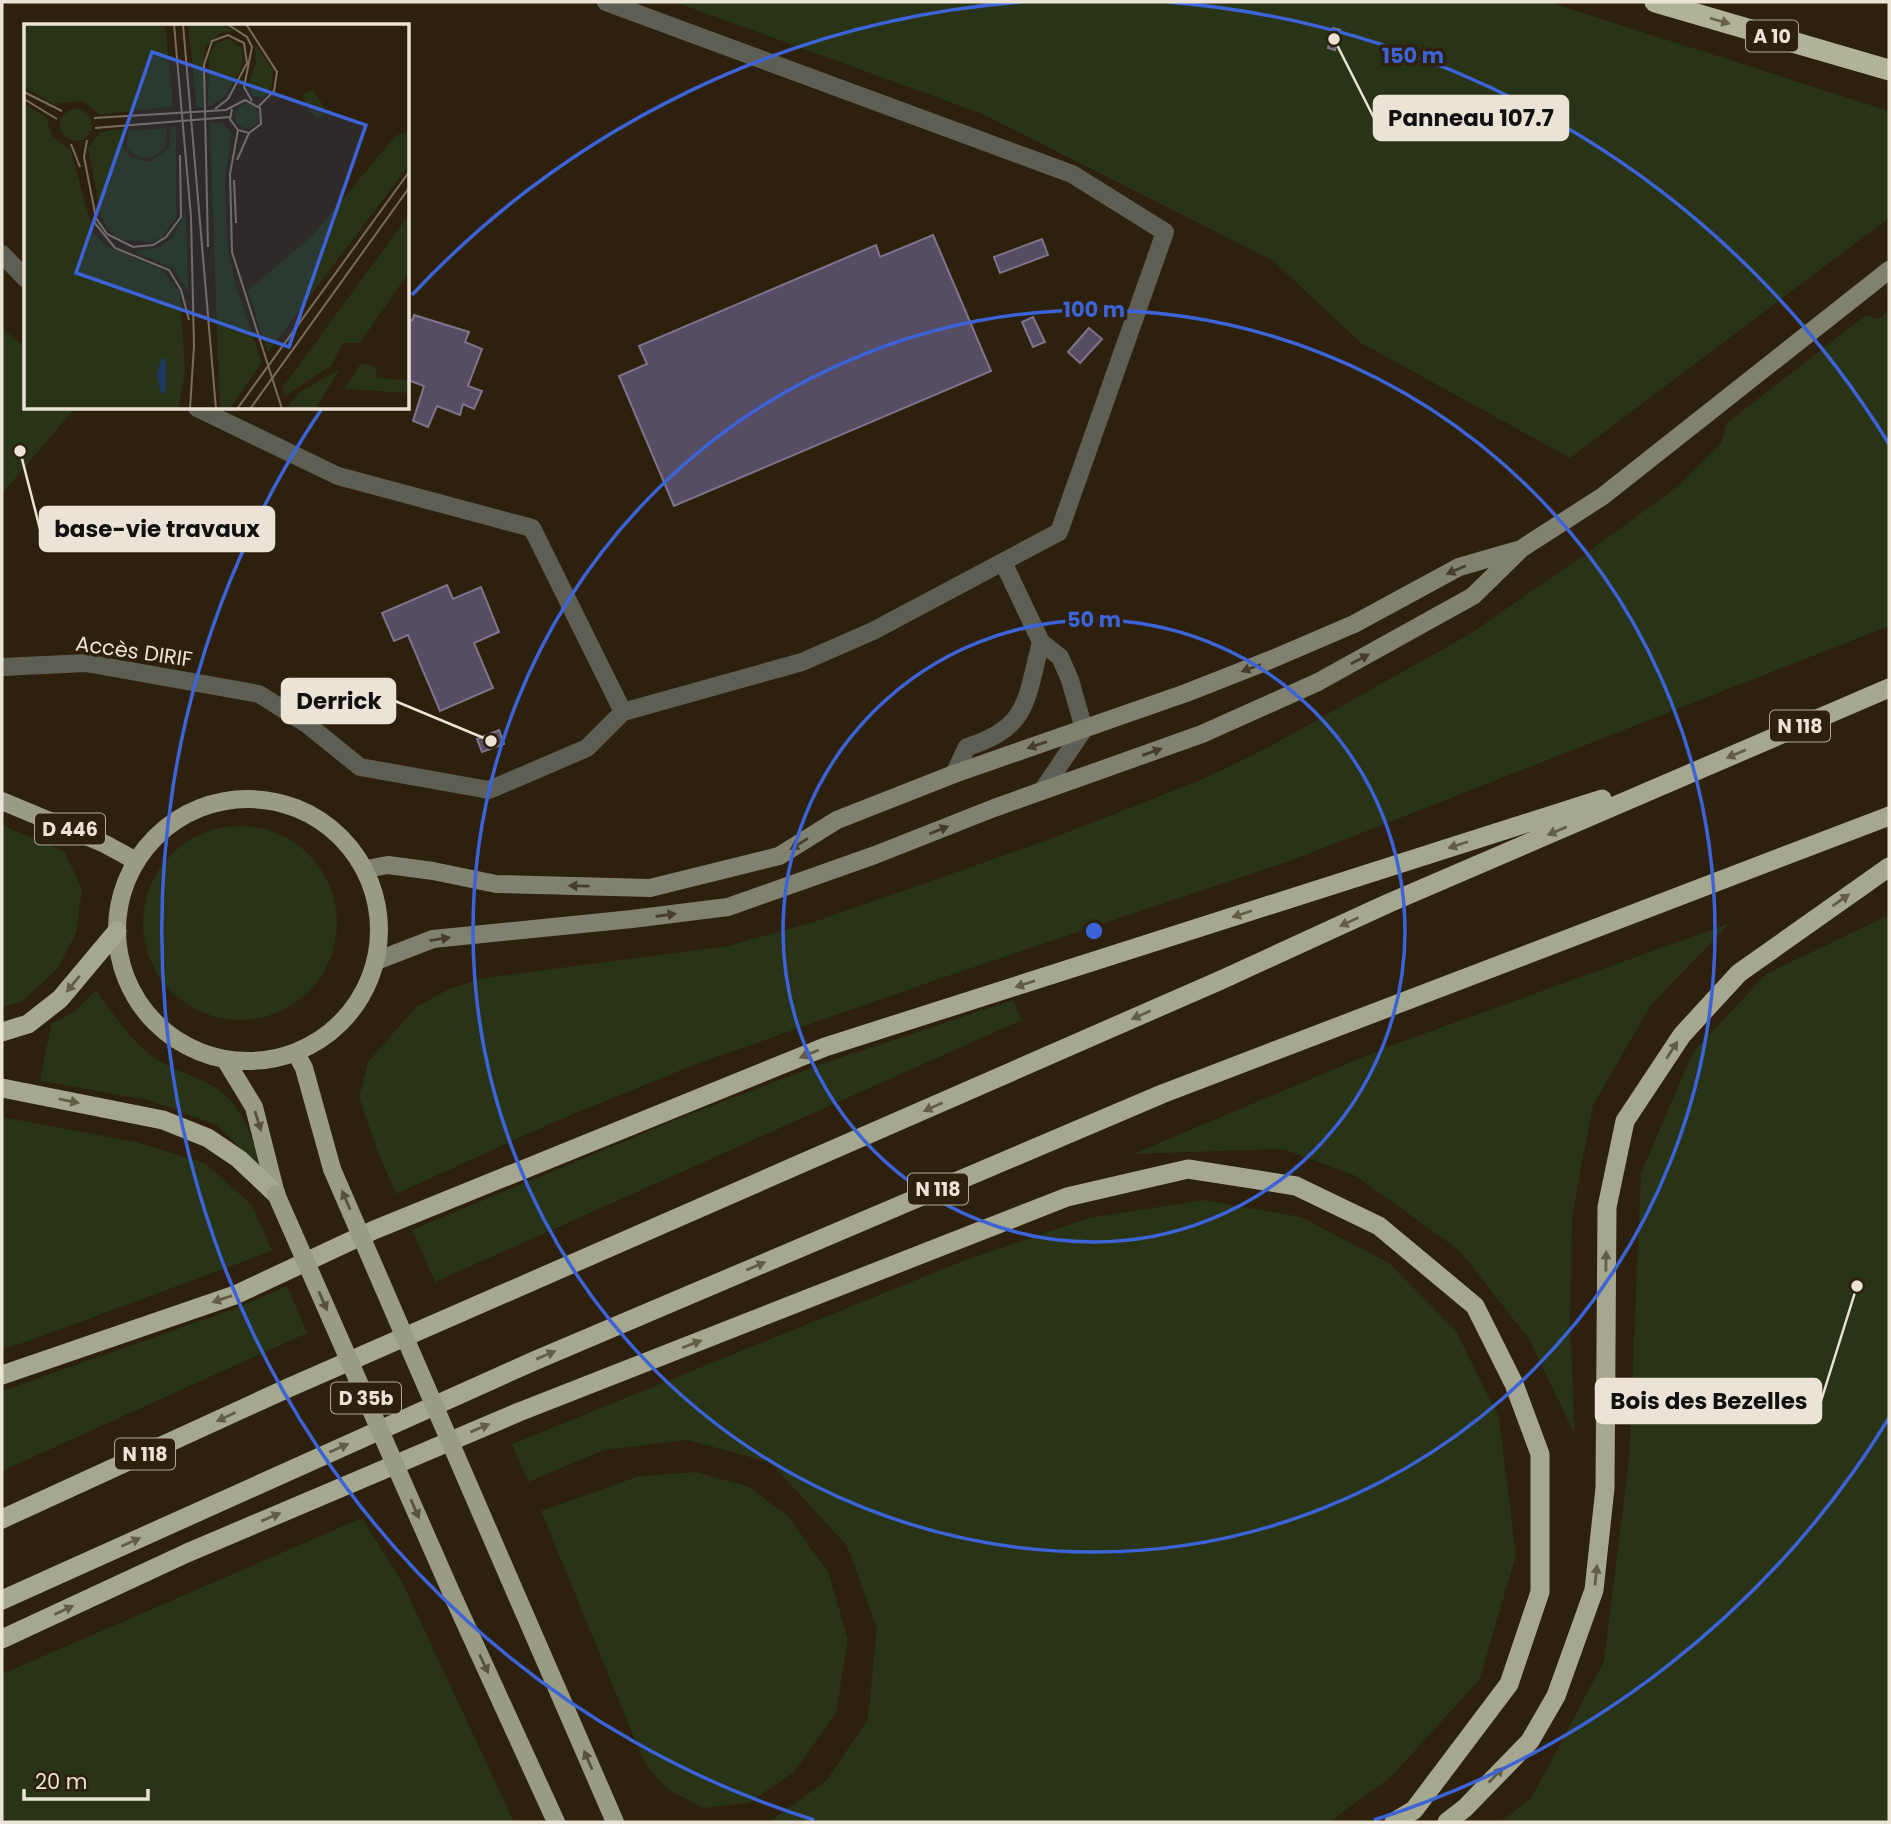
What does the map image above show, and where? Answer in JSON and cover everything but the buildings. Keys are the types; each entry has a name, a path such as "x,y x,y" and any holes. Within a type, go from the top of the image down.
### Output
{"highway":[{"name":"A 10","path":"1655,2 1889,70"},
{"name":"N 118","path":"2,1519 288,1388 1209,986 1389,903 1889,688"},
{"path":"2,1375 235,1294 374,1230 825,1047 1710,765"},
{"name":"N 118","path":"2,1600 534,1360 1162,1094 1889,816"},
{"path":"1447,1822 1465,1808 1530,1741 1556,1696 1594,1590 1605,1488 1607,1207 1625,1121 1682,1035 1738,973 1889,867"},
{"path":"2,1032 28,1024 60,999 117,931"},
{"path":"2,1088 163,1120 218,1145 239,1159 276,1194"},
{"path":"2,1639 187,1553 519,1412 1067,1197 1188,1169 1296,1186 1379,1226 1475,1306 1514,1384 1540,1454 1540,1592 1509,1684 1414,1810 1394,1822"}],"main road":[{"path":"376,961 433,939 728,907 1202,734 1318,682 1474,596 1521,549 1603,495 1889,270"},
{"path":"366,869 388,865 496,884 650,888 779,856 838,820 954,774 1270,660 1354,624 1459,567 1521,549"},
{"path":"239,799 268,800 286,805 320,820 342,839 366,869 378,915 376,961 361,997 344,1020 309,1048 270,1060 226,1061 187,1047 163,1032 144,1011 129,986 119,953 119,903 136,861 164,829 185,814 211,804 239,799"},
{"name":"D 446","path":"2,801 105,844 136,861"},
{"name":"D 35b","path":"296,1053 304,1068 332,1169 615,1822"},
{"name":"D 35b","path":"226,1061 254,1107 276,1194 556,1822"}],"lane":[{"path":"201,410 338,476 532,528 622,712 802,662 873,631 1059,532 1165,232 1072,174 607,2"},
{"path":"2,254 24,277"},
{"path":"1003,562 1041,642 1060,657 1070,680 1084,729 1042,791"},
{"path":"954,774 967,747 989,740 1018,718 1029,695 1041,642"},
{"name":"Accès DIRIF","path":"2,667 86,663 259,694 308,725 360,767 489,790 587,748 622,712"}],"green space":[{"path":"675,2 1549,2 1889,111 1889,218 1570,458 1361,343 1272,260 980,113"},
{"path":"1889,311 1889,626 1290,861 696,1064 552,1123 396,1194 359,1097 368,1062 416,1007 449,989 484,978 728,946 811,923 1045,841 1203,779 1265,749 1468,635 1678,486 1721,443 1727,423 1866,315 1878,319"},
{"path":"2,328 24,346 24,410 73,410 2,494"},
{"path":"2,825 64,851 82,889 76,933 58,968 22,1002 2,1007"},
{"path":"240,826 259,827 277,833 309,854 330,886 336,904 336,942 330,960 309,992 277,1013 259,1019 240,1020 221,1019 203,1013 171,992 150,960 144,942 143,923 144,904 150,886 171,854 203,833 221,827"},
{"path":"1889,915 1889,1822 1501,1822 1532,1797 1604,1661 1629,1460 1641,1173 1693,1052 1766,974"},
{"path":"1730,923 1651,1005 1593,1105 1572,1216 1570,1324 1575,1435 1529,1339 1460,1251 1356,1176 1283,1149 1133,1154 1387,1047"},
{"path":"96,990 143,1049 167,1065 215,1087 233,1103 246,1124 263,1170 217,1125 148,1100 40,1081 51,1024 75,1011"},
{"path":"1013,1000 1022,1020 435,1282 412,1230 680,1118 827,1062"},
{"path":"2,1117 136,1142 205,1163 252,1205 272,1251 2,1349"},
{"path":"1203,1200 1301,1217 1389,1263 1456,1331 1499,1418 1516,1555 1480,1679 1391,1777 1329,1822 769,1822 826,1781 868,1719 877,1628 847,1546 771,1463 688,1440 604,1450 528,1482 512,1444 963,1261 1089,1218"},
{"path":"287,1286 307,1333 2,1471 2,1391 234,1309"},
{"path":"697,1472 749,1487 789,1517 829,1574 848,1640 836,1713 794,1772 749,1803 704,1808 667,1789 645,1764 541,1511 639,1476"},
{"path":"362,1518 402,1582 514,1822 2,1822 2,1674"}],"place":[{"name":"Panneau 107.7","path":"1334,39"},
{"name":"base-vie travaux","path":"20,451"},
{"name":"Derrick","path":"491,741"},
{"name":"Bois des Bezelles","path":"1857,1286"}]}
